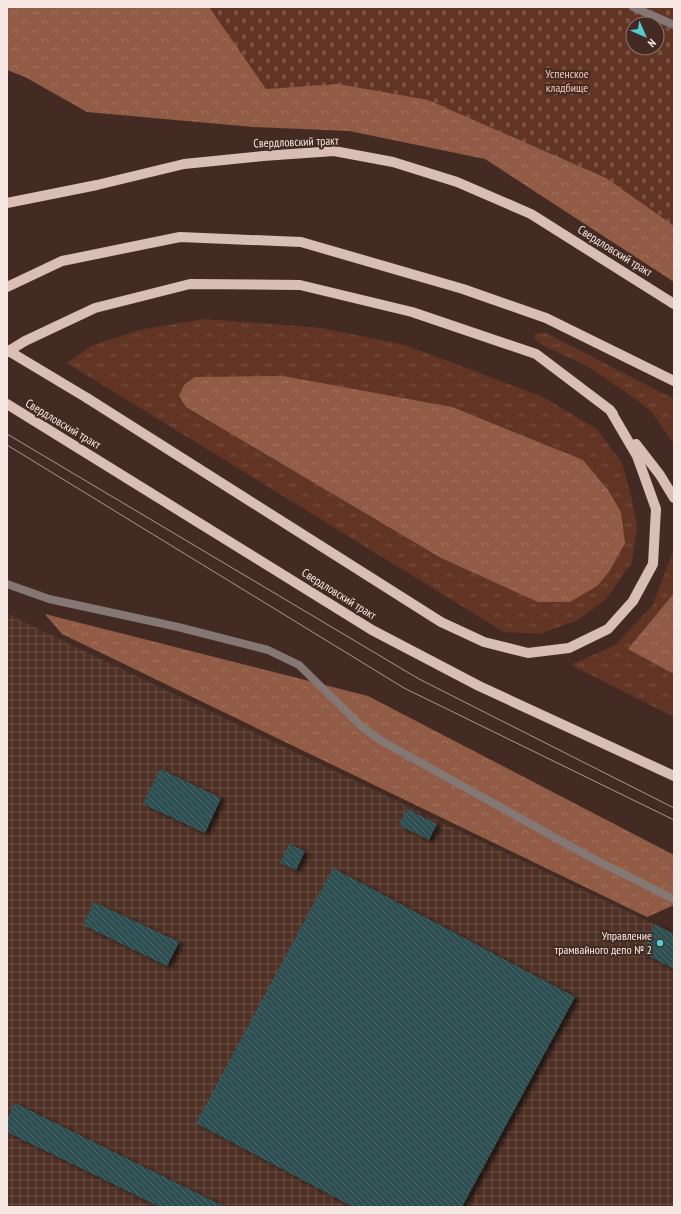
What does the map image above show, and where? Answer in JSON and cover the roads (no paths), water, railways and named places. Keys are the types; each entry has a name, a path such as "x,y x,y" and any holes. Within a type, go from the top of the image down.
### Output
{"main road":[{"name":"Свердловский тракт","path":"7,203 97,185 184,164 334,151 393,162 414,168 456,182 531,214 674,304"},
{"path":"7,287 62,261 180,237 301,242 463,289 546,318 674,381"},
{"path":"7,351 95,308 190,284 300,285 412,312 536,354 610,410 660,475 674,498"},
{"path":"7,351 87,398 441,622 484,642 528,653 569,648 608,629 633,601 653,564 656,509 637,456 610,410"},
{"name":"Свердловский тракт","path":"7,404 372,630 479,686 674,776"}],"lane":[{"path":"633,7 674,25"},
{"path":"7,584 48,599 178,627 268,650 299,665 361,726 380,740 590,857 674,899"}],"tram line":[{"path":"7,434 419,679 674,808"},
{"path":"7,445 404,688 674,820"}],"place":[{"name":"Управление трамвайного депо № 2","path":"660,943"}],"park label":[{"name":"Успенское кладбище","path":"567,81"}]}
